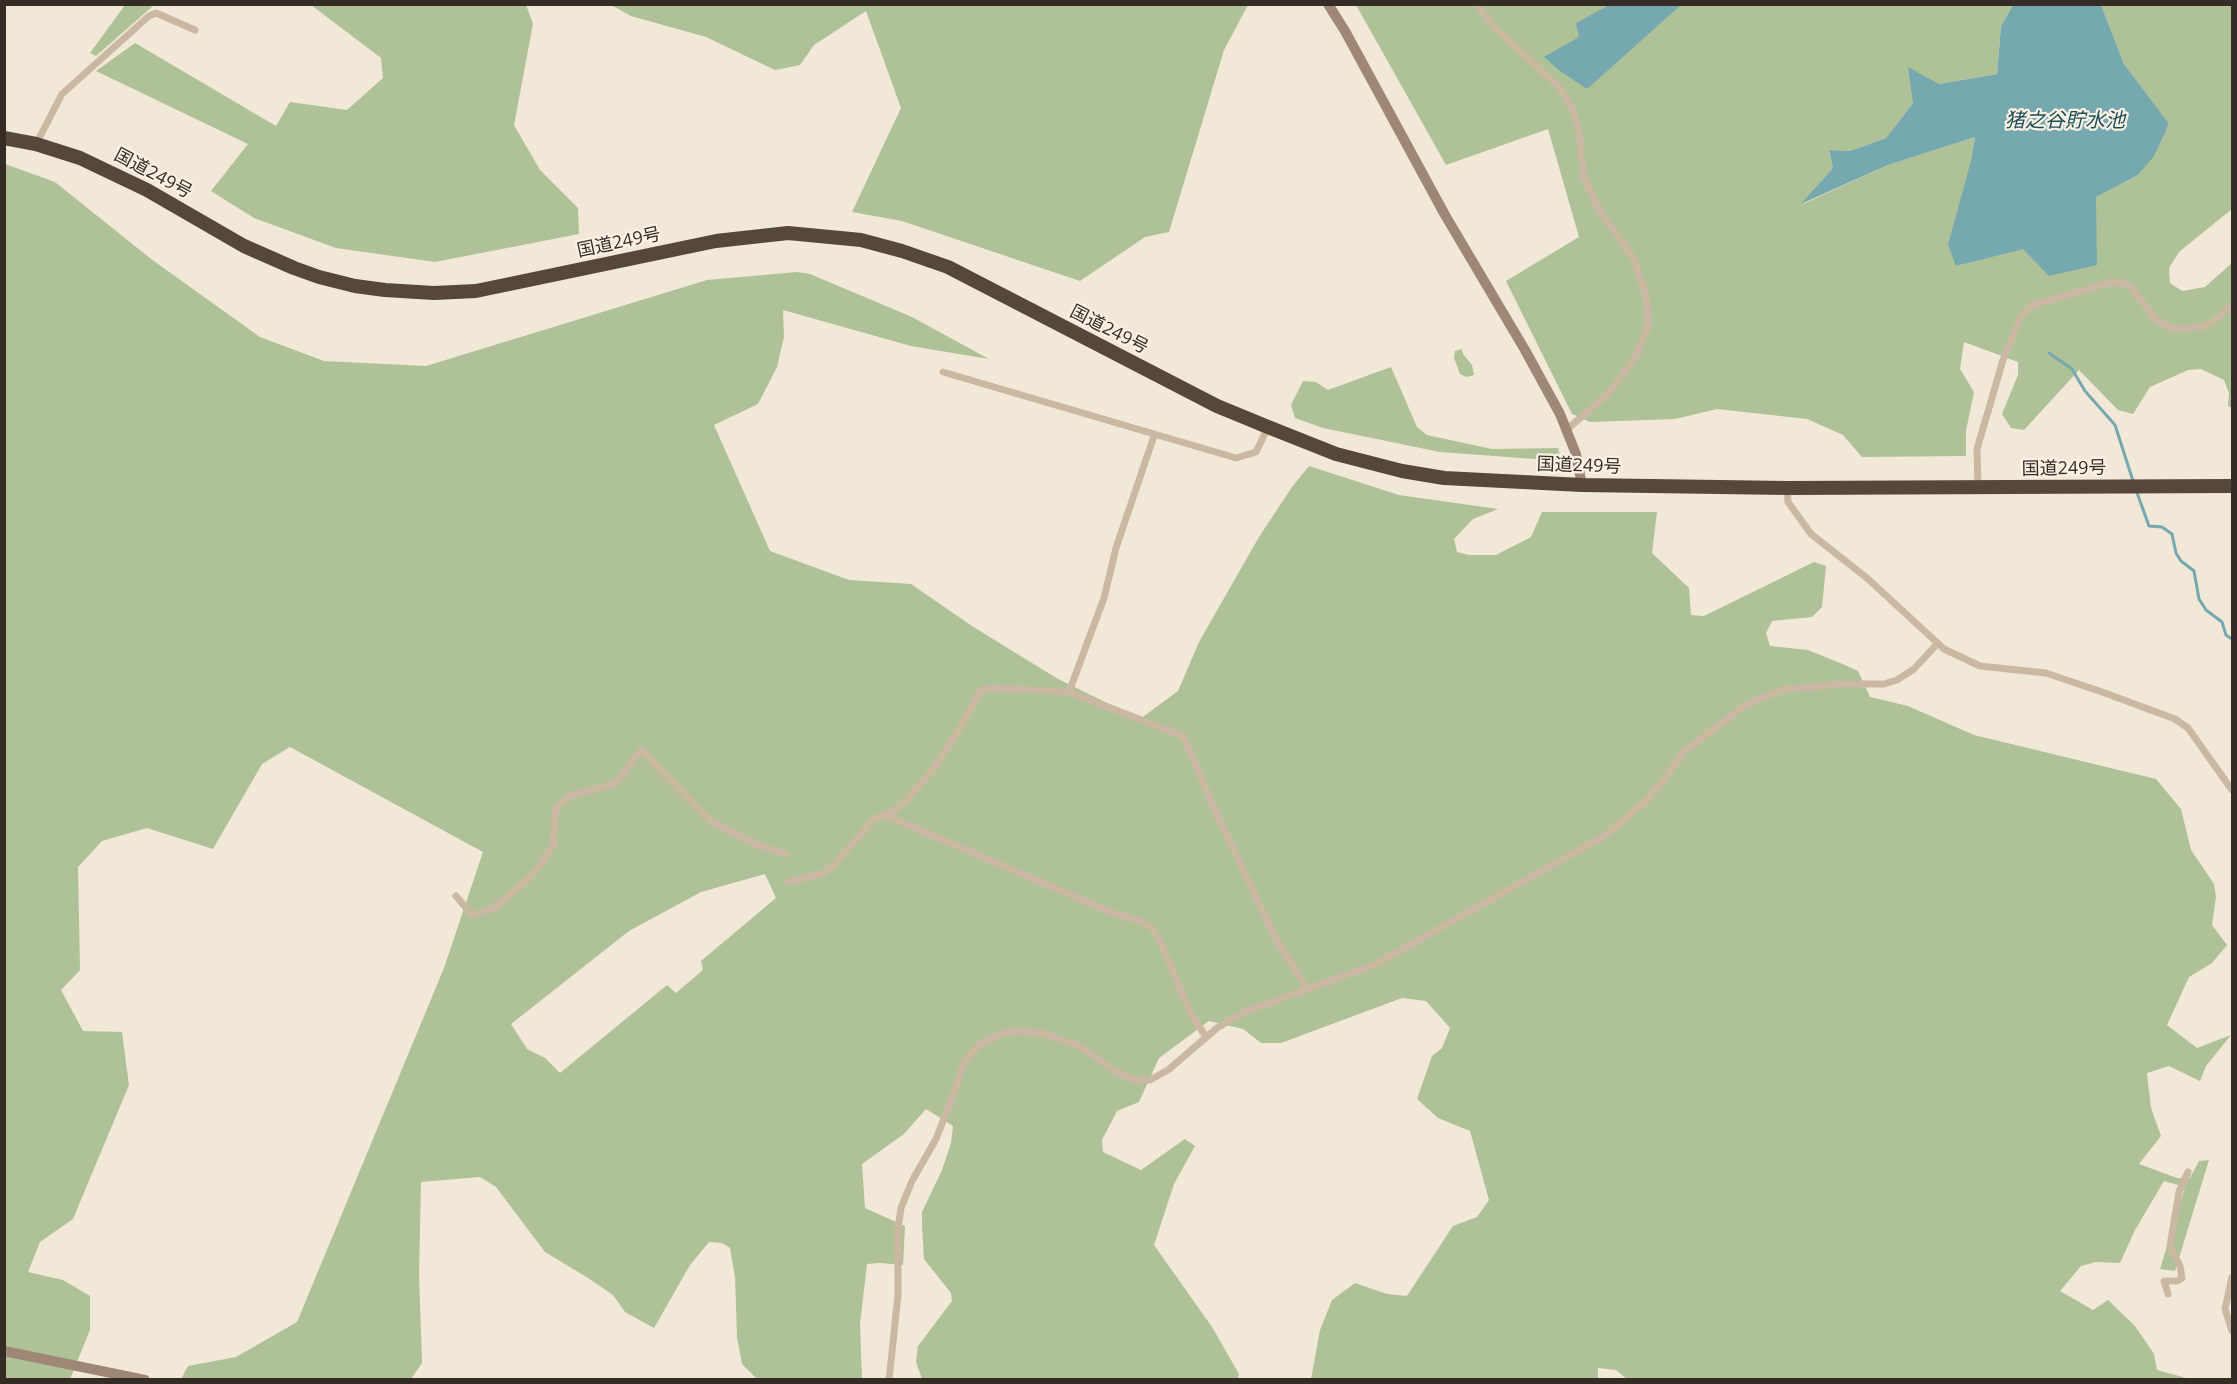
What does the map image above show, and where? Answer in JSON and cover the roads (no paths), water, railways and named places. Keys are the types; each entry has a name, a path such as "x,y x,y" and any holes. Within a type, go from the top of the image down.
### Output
{"highway":[{"name":"国道249号","path":"4,138 36,144 81,158 147,190 244,246 294,268 346,284 385,290 434,293 476,291 716,241 788,233 861,240 948,267 1217,406 1268,428 1336,454 1402,471 1444,477 1582,485 1787,488 2232,486"}],"street":[{"path":"1328,4 1440,207 1525,350 1560,414 1576,454 1582,485"},
{"path":"1476,4 1495,28 1560,88 1572,108 1579,132 1584,177 1599,210 1634,259 1645,293 1648,327 1636,356 1608,394 1565,430"},
{"path":"36,144 62,94 149,16 156,13 195,30"},
{"path":"1978,488 1977,449 2003,360 2020,318 2033,304 2109,283 2122,283 2130,286 2157,321 2171,328 2187,329 2205,326 2232,305"},
{"path":"943,372 1131,427 1154,436 1236,458 1256,452 1268,428"},
{"path":"1069,692 1104,598 1116,548 1154,436"},
{"path":"1787,488 1788,502 1811,534 1867,578 1938,643 1954,654 1980,666 2046,674 2175,719 2188,728 2232,790"},
{"path":"890,1380 898,1295 898,1228 901,1208 912,1181 936,1139 956,1090 963,1062 973,1049 1003,1034 1019,1031 1045,1034 1079,1046 1115,1071 1134,1080 1150,1080 1168,1070 1206,1036 1244,1012 1374,965 1606,835 1648,799 1683,752 1747,704 1782,690 1839,684 1884,684 1897,680 1914,669 1938,643"},
{"path":"788,882 824,873 835,864 874,819 885,815 906,801 930,773 954,738 981,690 992,688 1069,692 1184,736 1217,814 1276,941 1308,990"},
{"path":"456,896 472,915 494,908 528,879 544,860 553,845 556,808 570,796 616,783 641,750 712,822 757,845 787,854"},
{"path":"885,815 1152,928 1160,940 1190,1012 1206,1036"},
{"path":"2168,1294 2164,1281 2177,1281 2182,1278 2180,1266 2170,1246 2179,1192 2188,1172"},
{"path":"2232,1277 2225,1308 2232,1331"},
{"path":"4,1351 146,1380"}],"water":[{"path":"1611,4 1681,5 1587,89 1544,57 1579,37 1576,23"},
{"name":"猪之谷貯水池","path":"2013,5 2101,5 2124,64 2169,124 2154,156 2138,175 2096,197 2097,265 2049,276 2023,249 1956,266 1948,245 1971,161 1975,137 1888,165 1801,204 1833,168 1829,150 1850,151 1886,138 1913,103 1908,67 1939,84 1997,74 2001,26"}],"waterway":[{"path":"2049,353 2072,369 2085,391 2115,425 2134,484"},
{"path":"2136,490 2149,526 2162,527 2172,534 2176,553 2181,561 2194,571 2199,599 2206,610 2222,622 2226,635 2232,639"}]}
